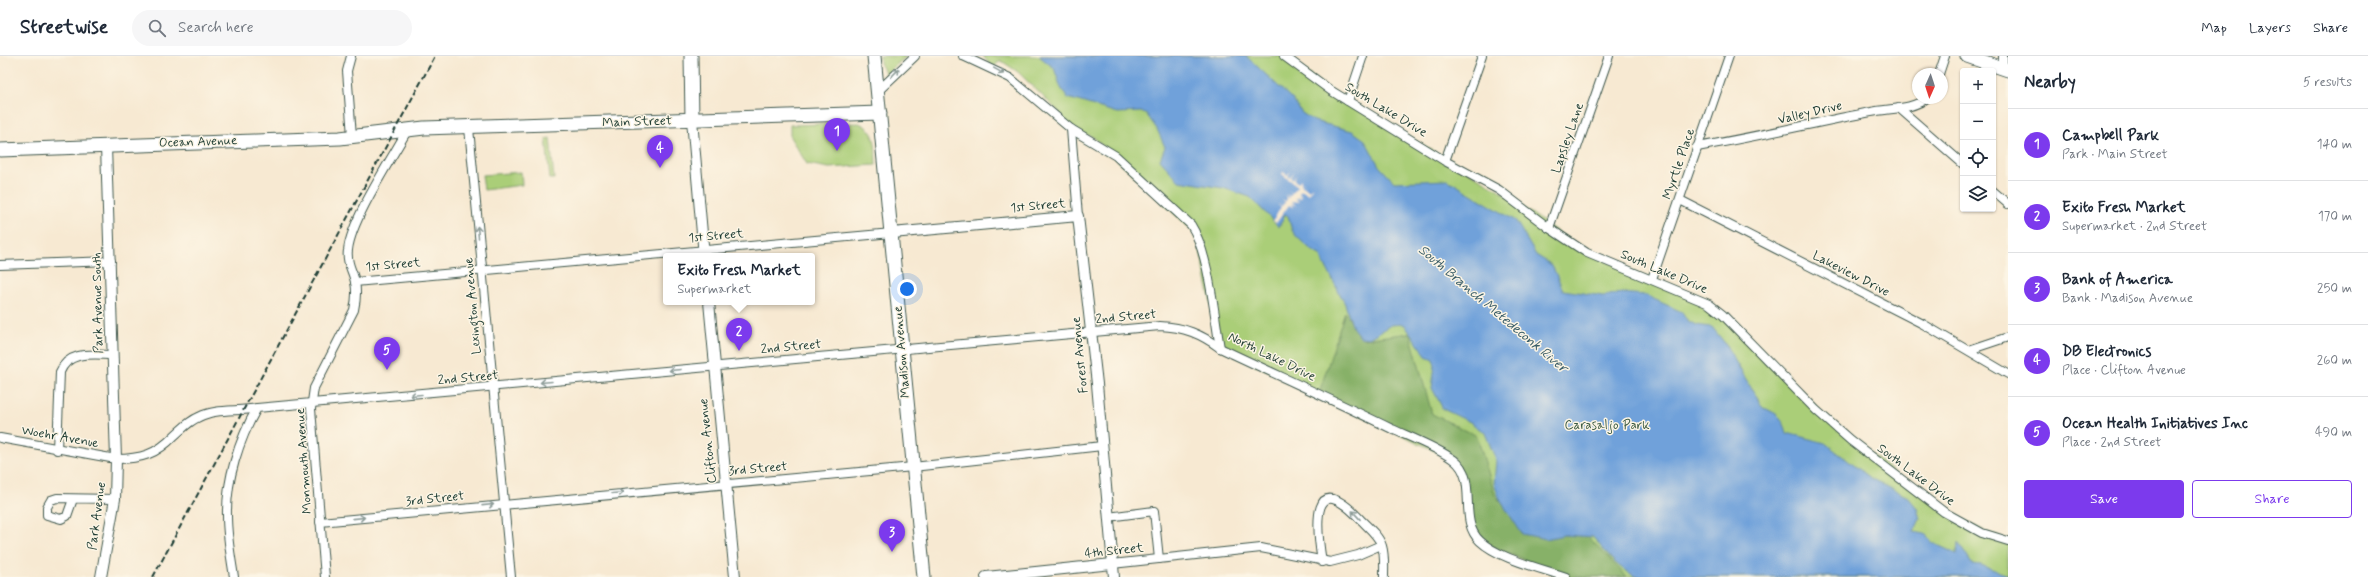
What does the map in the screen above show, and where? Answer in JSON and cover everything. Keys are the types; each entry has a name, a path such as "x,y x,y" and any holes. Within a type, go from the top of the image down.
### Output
{"main road":[{"path":"691,56 692,120"},
{"name":"Madison Avenue","path":"874,56 924,577"},
{"path":"1967,56 2005,64"},
{"name":"Main Street","path":"395,131 408,129 880,113"},
{"name":"Ocean Avenue","path":"0,150 352,136 395,131"}],"street":[{"path":"352,56 347,71 352,136"},
{"path":"877,92 909,60 915,56"},
{"name":"North Lake Drive","path":"963,56 1010,78 1071,129 1116,156 1191,225 1197,235 1206,272 1220,348 1377,421 1456,461 1465,479 1468,516 1471,531 1480,541 1492,549 1519,561 1566,577"},
{"name":"South Lake Drive","path":"1284,56 1348,101 1445,160 1499,190 1550,228 1587,253 1697,298 1723,315 1816,410 1850,440 1944,512 1982,533 2008,541"},
{"path":"1348,101 1363,56"},
{"path":"1445,160 1482,56"},
{"name":"Lapsley Lane","path":"1550,228 1609,56"},
{"name":"Myrtle Place","path":"1652,279 1729,56"},
{"path":"1941,68 1945,56"},
{"name":"Valley Drive","path":"1697,147 1917,104"},
{"path":"1899,108 1960,161"},
{"path":"692,120 704,253"},
{"name":"Lexington Avenue","path":"469,128 492,388 511,577"},
{"name":"Monmouth Avenue","path":"326,577 320,522 312,404 314,388 350,322 356,298 355,282 349,266 348,257 352,234 408,129"},
{"name":"Forest Avenue","path":"1071,129 1078,216 1091,332 1114,577"},
{"name":"Park Avenue South","path":"106,146 111,261 116,459"},
{"path":"1996,194 2008,204"},
{"name":"Lakeview Drive","path":"1680,200 1923,324 2008,374"},
{"name":"1st Street","path":"704,253 892,233 1078,216"},
{"name":"1st Street","path":"355,282 466,271 663,256"},
{"path":"0,265 111,261"},
{"name":"Clifton Avenue","path":"709,305 735,577"},
{"name":"2nd Street","path":"257,408 492,388 714,366 1160,326 1178,326 1203,336 1220,348"},
{"path":"1969,350 2008,337"},
{"path":"57,450 60,372 63,365 69,359 79,355 113,356"},
{"path":"116,459 143,457 156,452 186,425 199,417 217,412 257,408"},
{"path":"234,577 227,529 227,500 244,432 257,408"},
{"name":"Woehr Avenue","path":"0,438 57,450 116,459"},
{"name":"3rd Street","path":"320,522 726,483 913,467 1102,446"},
{"name":"Park Avenue","path":"101,577 115,499 116,459"},
{"path":"1381,545 1353,557 1330,562 1322,562 1317,533 1318,512 1321,504 1327,499 1334,498 1346,504 1381,545 1384,577"},
{"path":"73,499 115,499"},
{"path":"1108,517 1154,511 1159,559"},
{"name":"4th Street","path":"986,577 1261,548 1281,551 1322,562"}],"green space":[{"path":"880,56 907,56 892,68 889,80 880,63"},
{"name":"Carasaljo Park","path":"983,56 1284,56 1330,90 1499,190 1587,253 1709,304 1816,410 1944,512 2008,541 2008,577 1566,577 1492,549 1456,461 1220,348 1197,235 1093,137 1071,129 1058,111 1018,72 1000,60 993,68"},
{"path":"859,123 870,130 875,145 876,165 829,168 807,164 790,137 790,125"},
{"path":"550,138 554,179 550,179 546,139"},
{"path":"521,172 522,185 484,190 482,175"},
{"path":"1345,312 1364,339 1410,333 1432,414 1477,436 1495,495 1528,533 1587,536 1627,577 1567,577 1489,545 1469,527 1454,457 1319,393"}],"water":[{"name":"Carasaljo Park","path":"1039,56 1246,56 1292,99 1302,113 1314,121 1352,131 1365,140 1379,166 1394,182 1448,180 1516,221 1536,255 1552,265 1563,290 1603,296 1622,293 1645,295 1682,312 1687,320 1694,324 1712,327 1724,342 1763,408 1773,412 1782,420 1787,433 1825,443 1872,479 1908,497 1917,508 1920,519 1914,532 1925,534 1933,543 1957,554 1958,543 1972,564 1981,565 2008,575 2008,577 1638,577 1624,570 1618,565 1593,537 1564,535 1546,539 1522,534 1500,500 1494,484 1496,460 1485,433 1470,422 1443,409 1432,388 1435,365 1433,359 1426,356 1404,324 1391,325 1369,338 1360,337 1353,328 1345,304 1320,255 1301,241 1293,232 1288,216 1285,214 1279,227 1250,197 1223,188 1179,181 1160,160 1165,147 1157,129 1147,115 1141,112 1117,113 1068,98 1061,88 1054,68"}],"pier":[{"path":"1291,171 1288,176 1290,177 1294,173 1291,178 1293,179 1296,175 1294,180 1298,183 1301,179 1301,185 1304,181 1302,185 1303,187 1306,183 1304,187 1309,190 1313,187 1308,194 1303,190 1300,191 1299,193 1303,197 1298,194 1302,198 1296,197 1300,200 1295,198 1299,202 1292,201 1296,206 1291,203 1294,208 1289,205 1276,223 1273,221 1281,207 1277,204 1282,206 1283,204 1279,201 1284,204 1285,202 1281,199 1286,201 1287,199 1284,195 1288,198 1289,197 1285,194 1290,196 1292,194 1288,190 1292,193 1298,186 1282,174 1283,172 1287,175"}],"railway":[{"path":"153,577 435,56"}],"place":[{"name":"Campbell Park","path":"837,151"},
{"name":"DB Electronics","path":"660,168"},
{"name":"Exito Fresh Market","path":"739,351"},
{"name":"Ocean Health Initiatives Inc","path":"387,370"},
{"name":"Bank of America","path":"892,552"}],"water label":[{"name":"South Branch Metedeconk River","path":"1493,309"}]}
